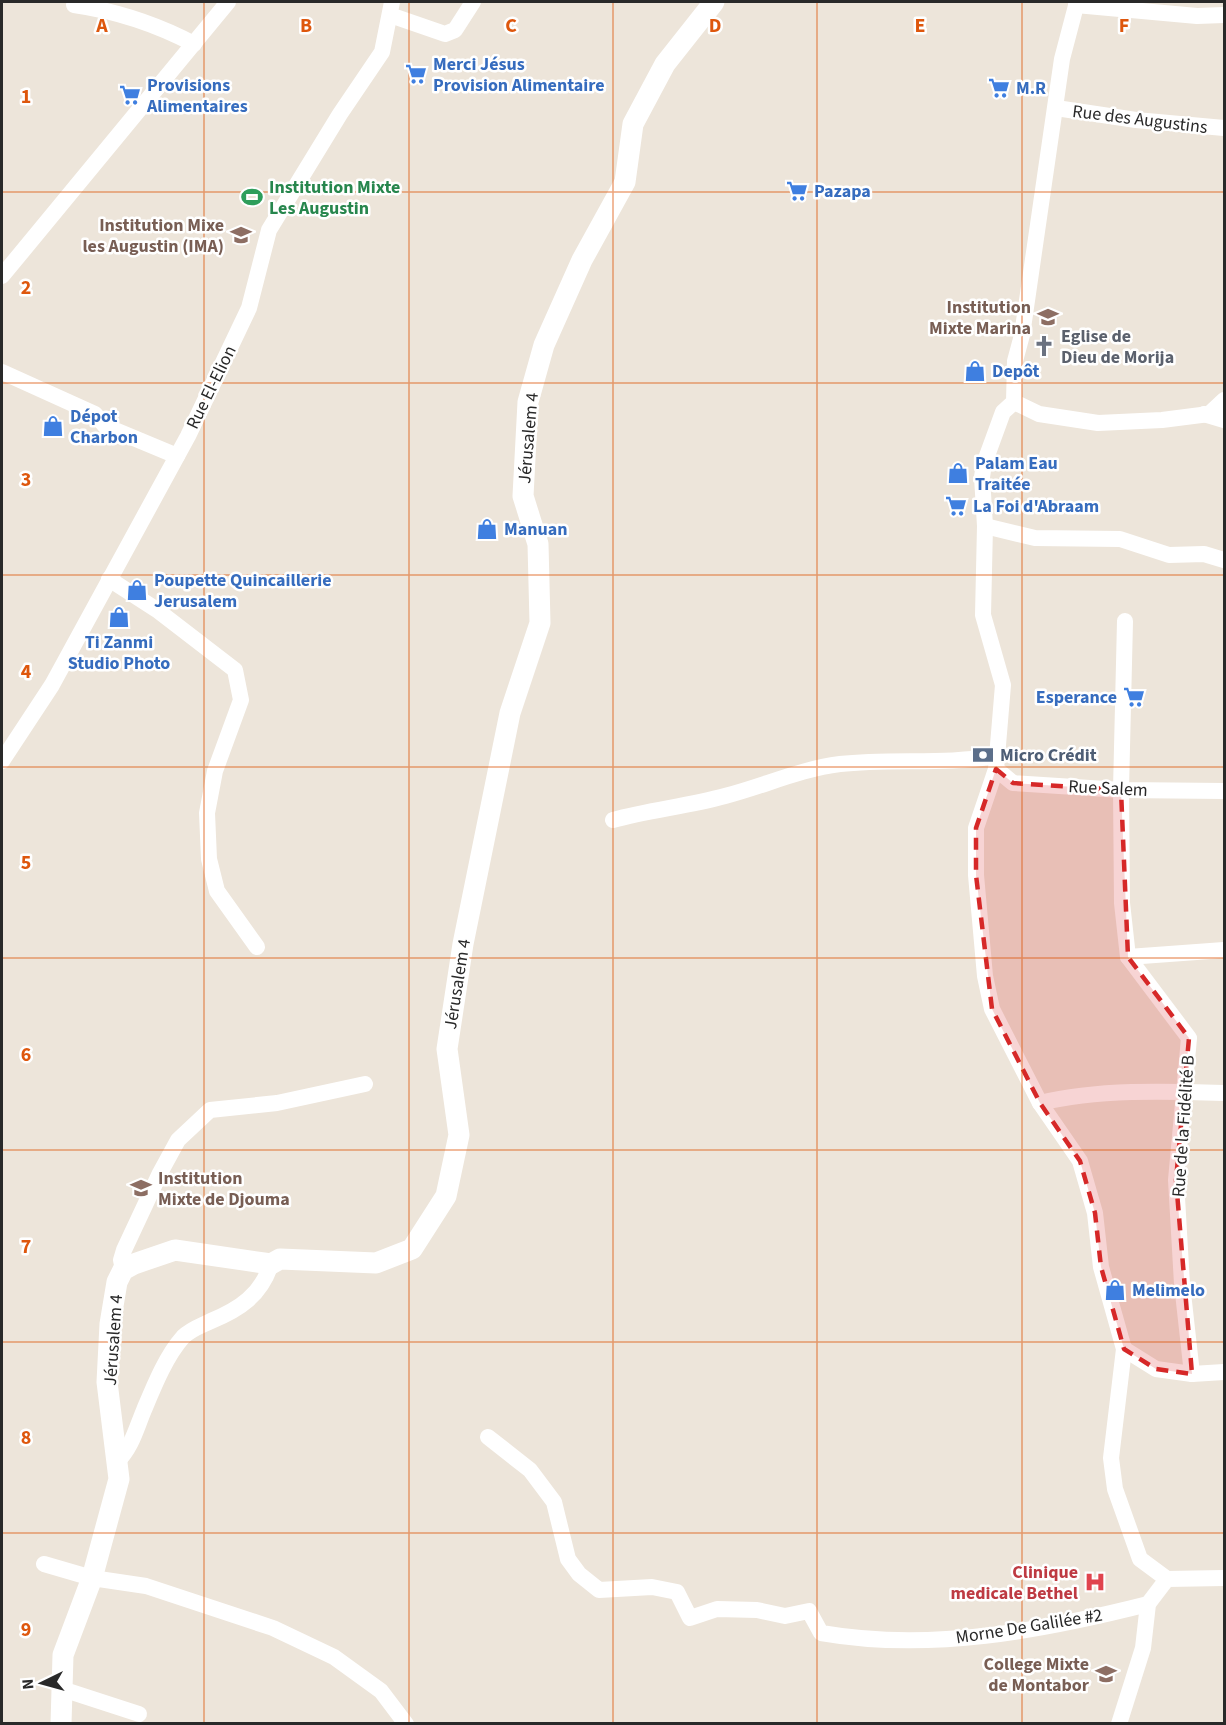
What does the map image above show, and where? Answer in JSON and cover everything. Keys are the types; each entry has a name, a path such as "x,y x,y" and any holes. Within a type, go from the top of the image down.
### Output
{"street":[{"path":"2,276 228,2"},
{"path":"391,8 445,34 455,30 473,2"},
{"name":"Jérusalem 4","path":"61,1724 63,1655 92,1578 119,1479 107,1382 110,1324 117,1282 123,1270 175,1250 271,1264 280,1259 376,1263 412,1249 446,1196 459,1136 447,1049 463,944 510,713 540,623 538,544 523,496 528,402 544,345 577,271 625,182 633,124 665,64 714,2"},
{"path":"1224,15 1197,16 1077,3 1062,59 1022,335 1015,361 1014,402 1003,412 984,464 983,615 1003,685 1002,724 996,762 976,828 977,885 985,976 992,1009 1040,1103 1080,1161 1095,1213 1101,1267 1124,1349 1111,1458 1115,1489 1140,1559 1167,1578 1224,1578"},
{"path":"74,5 107,10 166,29 194,44"},
{"name":"Rue El-Elion","path":"2,761 52,686 177,456 249,308 269,231 340,114 382,52 391,8"},
{"name":"Rue des Augustins","path":"1056,108 1136,120 1224,128"},
{"path":"2,372 95,414 105,426 177,456"},
{"path":"1014,402 1038,414 1098,423 1162,420 1209,414 1224,400"},
{"path":"1204,414 1224,420"},
{"path":"985,525 1035,538 1120,540 1169,555 1204,554 1224,560"},
{"path":"109,579 157,610 235,670 241,700 215,771 207,813 209,859 217,891 257,947"},
{"path":"1125,621 1121,790 1122,903 1128,957 1224,950"},
{"path":"613,820 653,809 725,796 764,782 840,764 968,760 996,762"},
{"name":"Rue Salem","path":"996,762 1013,783 1121,790 1224,791"},
{"name":"Rue de la Fidélité B","path":"1128,957 1189,1038 1176,1180 1182,1284 1192,1374"},
{"path":"123,1270 121,1260 124,1250 160,1173 178,1140 210,1110 277,1103 365,1084"},
{"path":"1040,1103 1071,1096 1224,1093"},
{"path":"117,1462 128,1451 147,1403 179,1342 189,1331 236,1310 257,1292 271,1264"},
{"path":"1124,1349 1156,1369 1192,1374 1224,1372"},
{"name":"Morne De Galilée #2","path":"488,1437 530,1470 554,1502 568,1559 579,1574 599,1590 652,1587 677,1592 690,1618 717,1609 757,1610 785,1616 808,1611 821,1633 901,1641 1000,1634 1148,1604"},
{"path":"44,1564 92,1578 146,1586 273,1628 324,1652 381,1691 406,1724"},
{"path":"1119,1724 1143,1648 1148,1604 1167,1578"},
{"path":"62,1689 139,1714"}],"highlighted area":[{"path":"996,769 1013,783 1121,790 1128,957 1189,1038 1176,1180 1192,1374 1156,1369 1124,1349 1101,1267 1095,1213 1080,1161 1040,1103 992,1009 976,875 976,828"}],"place":[{"name":"Merci Jésus Provision Alimentaire","path":"416,74"},
{"name":"M.R","path":"999,88"},
{"name":"Provisions Alimentaires","path":"130,95"},
{"name":"Pazapa","path":"797,191"},
{"name":"Institution Mixte Les Augustin","path":"252,197"},
{"name":"Institution Mixe les Augustin (IMA)","path":"241,235"},
{"name":"Institution Mixte Marina","path":"1048,317"},
{"name":"Eglise de Dieu de Morija","path":"1044,346"},
{"name":"Depôt","path":"975,371"},
{"name":"Dépot Charbon","path":"53,426"},
{"name":"Palam Eau Traitée","path":"958,473"},
{"name":"La Foi d'Abraam","path":"956,506"},
{"name":"Manuan","path":"487,529"},
{"name":"Poupette Quincaillerie Jerusalem","path":"137,590"},
{"name":"Ti Zanmi Studio Photo","path":"119,617"},
{"name":"Esperance","path":"1134,697"},
{"name":"Micro Crédit","path":"983,755"},
{"name":"Institution Mixte de Djouma","path":"141,1188"},
{"name":"Melimelo","path":"1115,1290"},
{"name":"Clinique medicale Bethel","path":"1095,1582"},
{"name":"College Mixte de Montabor","path":"1106,1674"}]}
